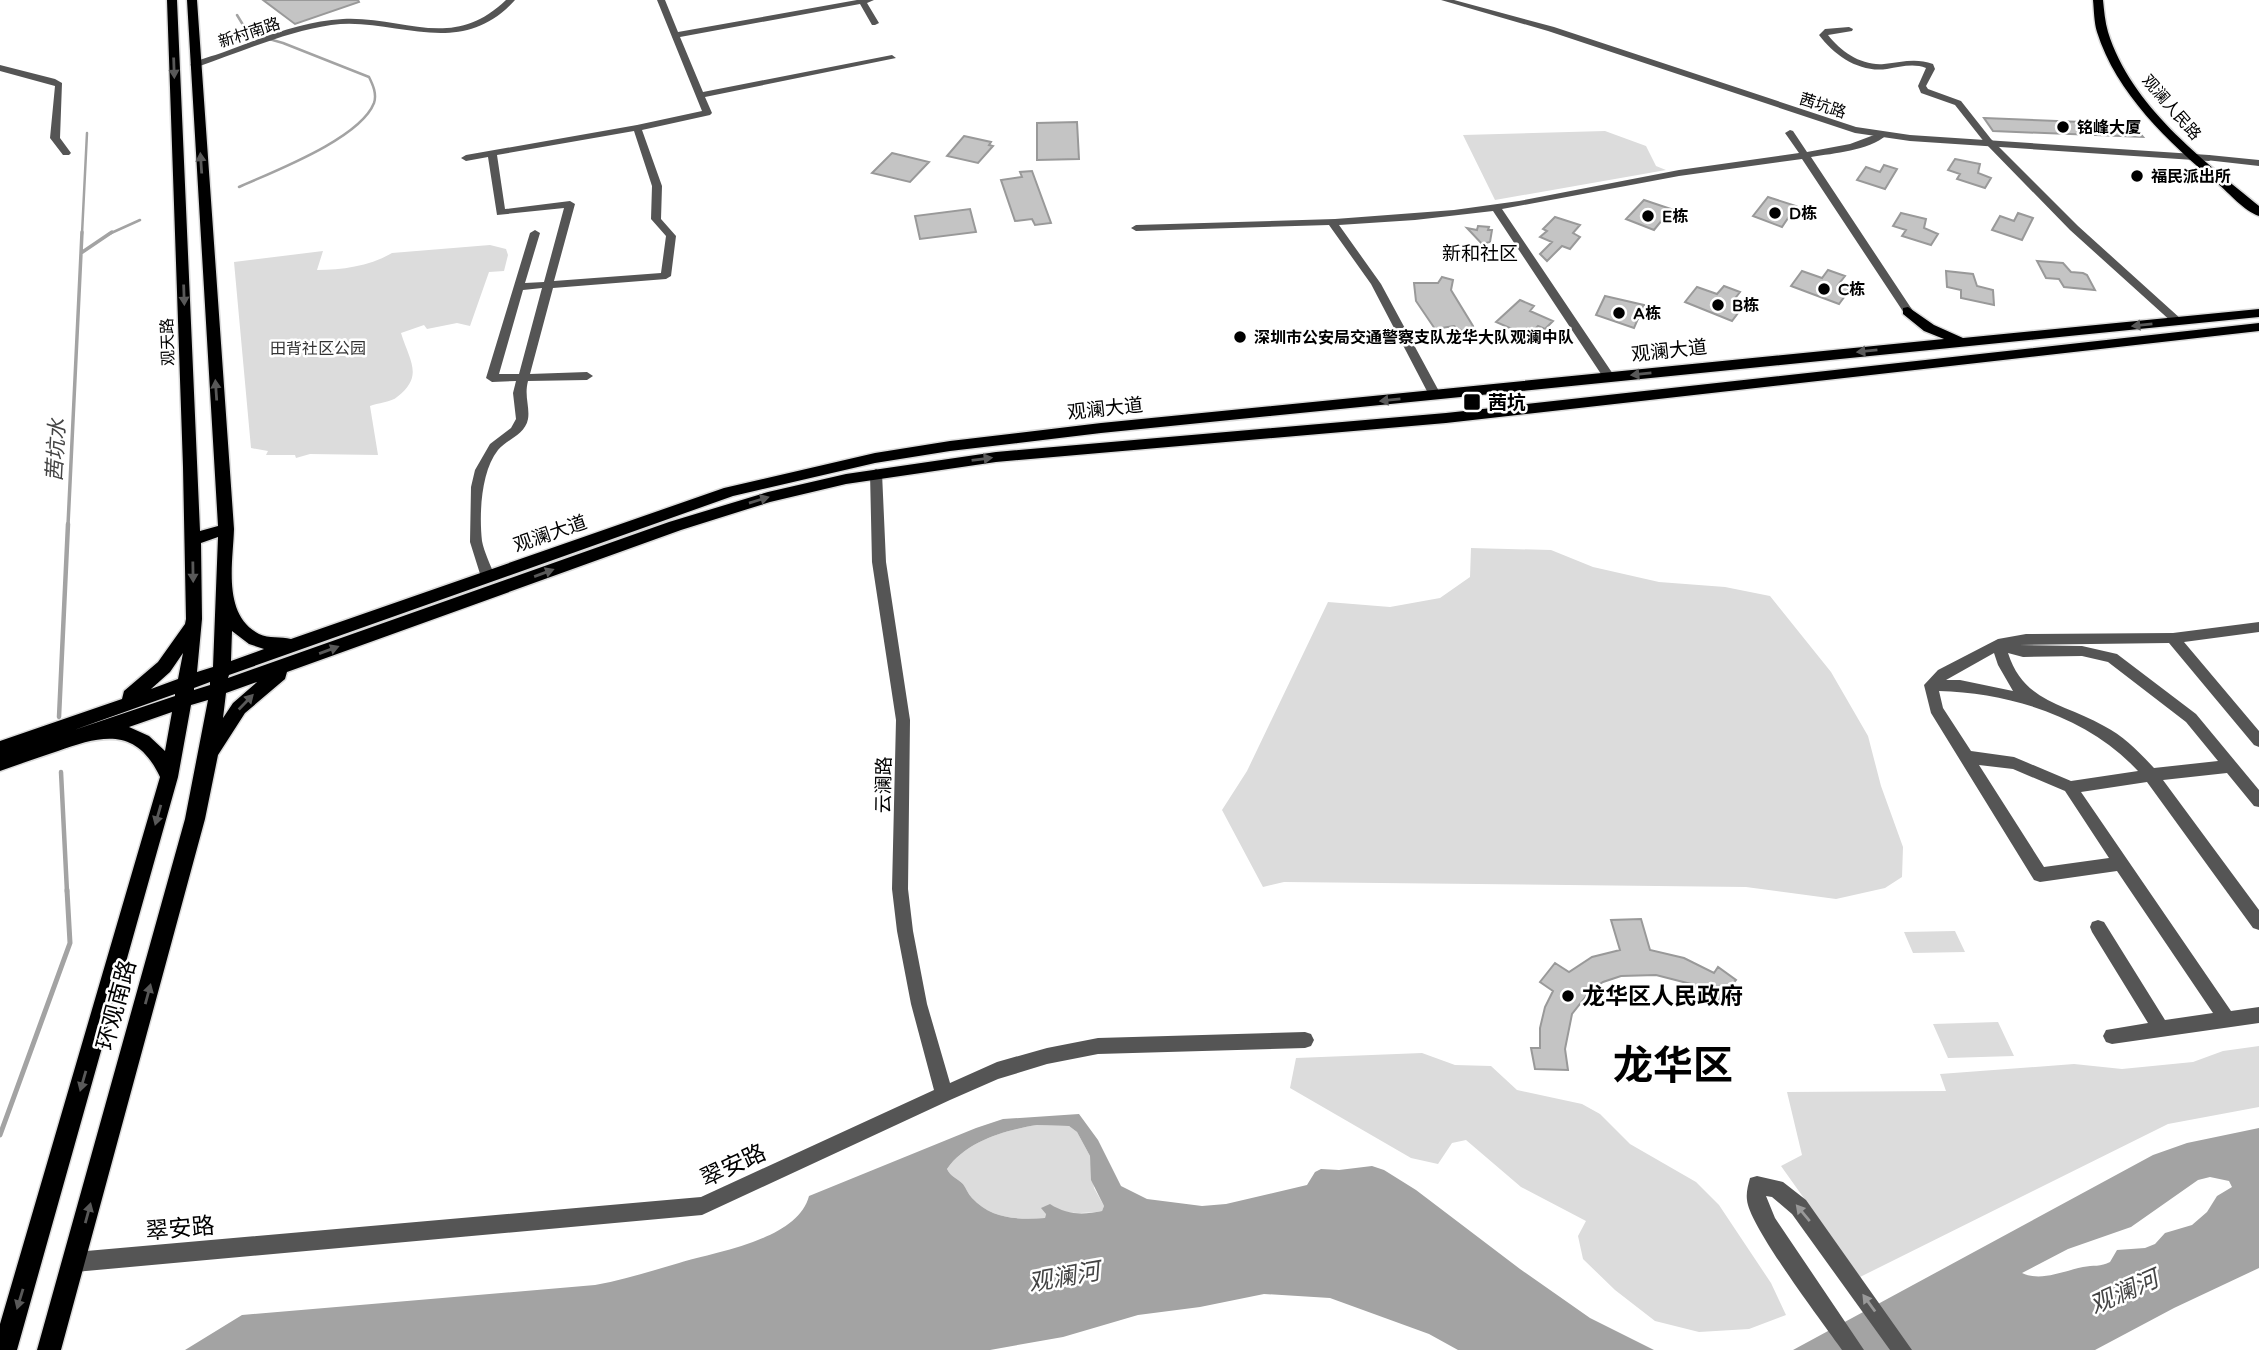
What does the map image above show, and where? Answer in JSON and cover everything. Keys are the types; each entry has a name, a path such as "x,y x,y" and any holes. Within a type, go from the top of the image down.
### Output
{"main road":[{"name":"观天路","path":"172,0 194,619 185,691"},
{"path":"192,0 194,65 226,529 220,679"},
{"name":"观澜人民路","path":"2098,0 2101,24 2119,67 2155,116 2211,174 2259,212"},
{"name":"观澜人民路","path":"2109,0 2111,26 2130,68 2166,117 2209,158 2259,198"},
{"path":"1908,311 1929,328 1961,342"},
{"path":"1898,348 1910,332 1908,311"},
{"name":"观澜大道","path":"307,649 488,577 729,492 836,465 945,447 1609,377 2259,313"},
{"name":"观澜大道","path":"0,763 86,732 185,691 307,649 718,512 808,486 876,473 996,457 1460,417 2259,327"},
{"path":"192,539 226,529"},
{"path":"225,595 233,618 254,641 307,649"},
{"path":"100,713 136,692 157,675 185,640 194,619"},
{"path":"208,758 239,708 307,649"},
{"name":"环观南路","path":"49,1350 192,832 208,758 220,679"},
{"name":"观澜大道","path":"0,749 100,713 185,691"},
{"name":"环观南路","path":"5,1340 169,777 185,691"},
{"path":"86,732 134,734 152,747 162,760 169,777"}],"street":[{"name":"新村南路","path":"194,65 327,23 363,20 418,31 445,31 482,20 498,12 511,0"},
{"path":"466,158 707,113 661,0"},
{"path":"676,35 864,0 876,23"},
{"name":"茜坑路","path":"1445,0 1521,19 1828,122 1882,135 2194,156 2259,163"},
{"path":"1849,29 1828,31 1823,35 1841,54 1874,66 1919,62 1930,66 1922,86 1924,91 1958,103 1988,141 2074,228 2177,321"},
{"path":"700,95 892,58"},
{"path":"0,68 52,80 59,85 55,138 66,153"},
{"path":"519,287 666,276 671,236 656,219 657,186 637,128"},
{"path":"1790,133 1908,311"},
{"path":"1136,228 1416,217 1496,207 1652,177 1805,155 1871,142 1882,135"},
{"path":"488,577 476,542 477,487 481,470 494,447 515,431 522,419 519,393 522,378 570,204 501,213 492,154"},
{"path":"1496,207 1609,377"},
{"path":"1331,221 1382,293 1435,395"},
{"path":"535,233 492,378 587,376"},
{"name":"云澜路","path":"876,473 879,562 903,720 900,889 919,1004 944,1094"},
{"path":"1931,685 1943,674 1997,644 2026,639 2173,638 2259,627"},
{"path":"2173,638 2259,741"},
{"path":"1997,644 2012,683 2028,699"},
{"path":"1997,644 2023,652 2082,651 2112,658 2190,718 2259,801"},
{"path":"1931,685 1961,686 2028,699 2094,727 2124,745 2151,775 2259,923"},
{"path":"1931,685 1936,709 2039,875 2122,863"},
{"path":"1966,757 2014,763 2070,787 2231,766"},
{"path":"2070,787 2228,1020"},
{"path":"2098,927 2161,1029"},
{"path":"2112,1036 2259,1015"},
{"name":"翠安路","path":"75,1262 702,1206 944,1094 997,1071 1047,1056 1098,1046 1305,1040"},
{"path":"1854,1350 1760,1211 1755,1192 1757,1185 1767,1186 1788,1197 1805,1214 1902,1350"}],"green space":[{"path":"1605,131 1646,146 1656,166 1666,170 1495,200 1463,135"},
{"name":"田背社区公园","path":"490,245 506,249 508,255 504,271 489,272 470,326 457,323 427,329 424,325 401,333 411,360 413,375 395,399 370,406 378,455 310,454 296,458 295,455 266,455 268,451 251,448 234,262 323,251 317,270 336,269 365,264 392,253"},
{"path":"1471,548 1551,550 1593,567 1659,582 1725,587 1770,596 1831,672 1868,736 1881,786 1903,847 1902,877 1885,888 1836,899 1746,887 1284,882 1263,887 1222,810 1247,771 1328,602 1390,607 1440,598 1470,577"},
{"path":"1955,931 1965,952 1913,953 1904,932"},
{"path":"1998,1022 2014,1056 1948,1058 1933,1024"},
{"path":"2259,1046 2259,1107 2168,1124 1860,1277 1781,1166 1802,1155 1787,1092 1946,1091 1940,1074 2074,1064 2122,1069 2193,1062 2223,1051"},
{"path":"1422,1053 1455,1065 1491,1066 1517,1090 1582,1104 1600,1114 1630,1144 1696,1182 1719,1205 1771,1283 1786,1315 1749,1329 1699,1332 1655,1321 1615,1290 1583,1259 1578,1236 1586,1221 1521,1187 1466,1140 1452,1143 1438,1164 1411,1158 1290,1088 1296,1058"},
{"path":"1037,1125 1069,1126 1077,1132 1090,1156 1094,1188 1104,1206 1102,1211 1046,1214 1045,1218 1006,1217 979,1205 947,1169 965,1151 987,1138"}],"water":[{"name":"观澜河","path":"1079,1114 1098,1140 1121,1186 1147,1199 1202,1206 1226,1204 1307,1185 1315,1172 1321,1169 1372,1166 1384,1170 1416,1190 1590,1318 1654,1350 1458,1350 1429,1334 1330,1298 1264,1294 1200,1307 1138,1315 1063,1337 990,1350 185,1350 242,1315 595,1285 733,1249 773,1234 789,1223 802,1211 809,1196 1003,1119","holes":["1037,1125 1069,1126 1077,1132 1090,1156 1091,1180 1104,1206 1102,1211 1075,1213 1050,1204 1041,1208 1046,1214 1045,1218 1006,1217 979,1205 947,1169 965,1151 987,1138"]},
{"name":"观澜河","path":"2259,1128 2259,1268 2174,1308 2095,1350 1793,1350 2153,1155 2187,1143","holes":["2210,1177 2229,1181 2232,1187 2217,1196 2207,1212 2192,1225 2165,1233 2155,1244 2145,1248 2117,1250 2110,1262 2103,1265 2044,1276 2022,1273 2068,1249 2131,1227 2198,1180"]}],"building":[{"path":"263,0 358,0 359,2 295,24"},
{"name":"铭峰大厦","path":"1984,118 2132,124 2143,137 1993,131"},
{"path":"1077,122 1079,159 1037,160 1037,123"},
{"path":"964,136 991,142 989,145 993,146 978,163 947,156"},
{"path":"892,153 929,162 910,182 872,173"},
{"path":"1955,159 1980,164 1978,173 1991,178 1985,188 1957,179 1960,174 1948,170"},
{"path":"1884,165 1897,169 1885,189 1857,180 1866,167 1880,172"},
{"path":"1032,171 1051,223 1035,225 1032,219 1015,221 1001,180 1022,177 1020,172"},
{"name":"D栋","path":"1768,197 1796,206 1782,227 1753,216"},
{"name":"E栋","path":"1644,200 1671,209 1654,230 1626,219"},
{"path":"970,209 976,232 920,239 915,216"},
{"path":"1901,213 1926,219 1924,228 1938,234 1931,245 1902,236 1906,230 1893,226"},
{"path":"2018,213 2033,218 2022,240 1992,230 2000,216 2014,221"},
{"path":"1555,217 1580,225 1573,233 1580,237 1570,249 1562,246 1547,261 1540,254 1552,242 1540,237 1547,231 1543,229"},
{"path":"1478,226 1492,230 1490,242 1482,244 1467,228 1477,230"},
{"path":"2037,261 2063,263 2071,272 2087,275 2095,290 2064,287 2059,279 2046,278"},
{"name":"C栋","path":"1828,270 1845,276 1838,285 1850,289 1839,304 1791,286 1802,271 1822,278"},
{"path":"1946,271 1973,274 1977,286 1993,290 1994,305 1961,298 1961,290 1947,287"},
{"path":"1442,277 1453,280 1451,290 1473,326 1464,332 1454,326 1435,329 1416,301 1414,283 1438,283"},
{"name":"B栋","path":"1724,286 1740,292 1733,301 1744,305 1732,321 1685,302 1697,287 1717,294"},
{"name":"A栋","path":"1605,296 1644,305 1634,328 1596,315"},
{"path":"1520,300 1534,306 1530,311 1553,321 1545,329 1538,326 1528,336 1496,322"},
{"name":"龙华区人民政府","path":"1641,919 1650,950 1684,958 1714,973 1718,967 1736,980 1719,1000 1691,984 1656,975 1621,976 1603,982 1591,990 1572,1014 1565,1049 1568,1070 1535,1069 1531,1048 1540,1048 1540,1028 1545,1007 1553,991 1540,982 1555,963 1569,972 1592,957 1620,950 1611,920"}],"waterway":[{"name":"茜坑水","path":"237,15 248,33 283,43 369,77 375,96 366,116 352,129 314,153 239,187"},
{"path":"82,234 87,133"},
{"name":"茜坑水","path":"109,234 140,220"},
{"path":"81,253 82,232"},
{"name":"茜坑水","path":"81,253 109,234"},
{"name":"茜坑水","path":"68,525 81,253"},
{"name":"茜坑水","path":"59,717 68,524"},
{"name":"茜坑水","path":"61,772 67,892"},
{"name":"茜坑水","path":"0,1135 70,943 67,890"}],"place":[{"name":"铭峰大厦","path":"2063,127"},
{"name":"福民派出所","path":"2137,176"},
{"name":"D栋","path":"1775,213"},
{"name":"E栋","path":"1648,216"},
{"name":"C栋","path":"1824,289"},
{"name":"B栋","path":"1718,305"},
{"name":"A栋","path":"1619,313"},
{"name":"深圳市公安局交通警察支队龙华大队观澜中队","path":"1240,337"},
{"name":"茜坑","path":"1472,402"},
{"name":"龙华区人民政府","path":"1568,996"}],"district":[{"name":"新和社区","path":"1480,253"},
{"name":"龙华区","path":"1673,1065"}]}
